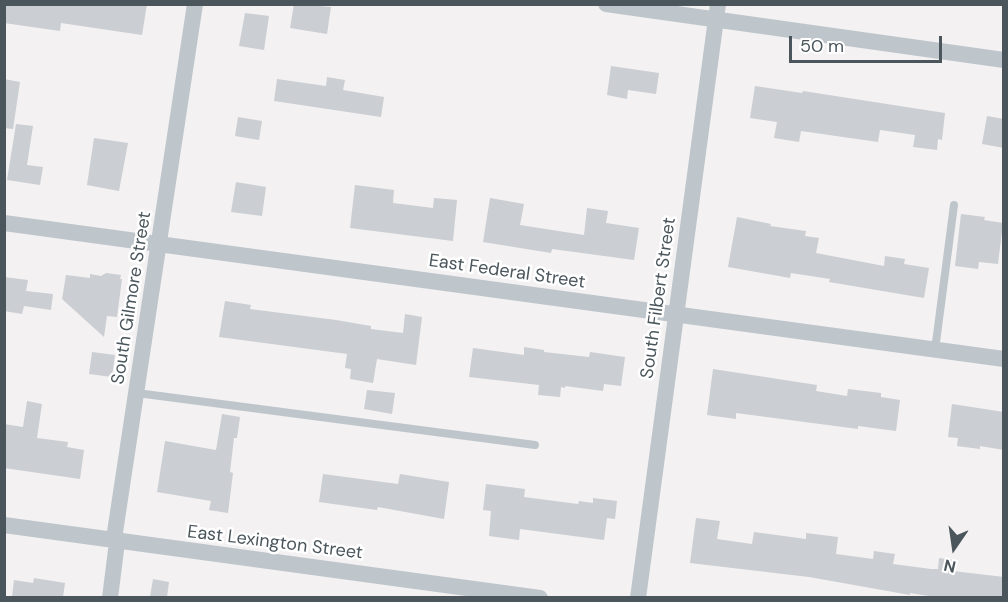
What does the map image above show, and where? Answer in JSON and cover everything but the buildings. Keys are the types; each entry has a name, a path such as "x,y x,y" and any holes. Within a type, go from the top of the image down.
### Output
{"street":[{"name":"South Gilmore Street","path":"110,597 117,542 115,532 195,4"},
{"path":"606,4 717,12 1004,60"},
{"name":"South Filbert Street","path":"638,597 717,12"},
{"name":"East Federal Street","path":"4,223 159,246 1004,359"},
{"name":"East Lexington Street","path":"4,525 117,542 540,597"}],"lane":[{"path":"934,350 954,205"},
{"path":"137,393 535,445"}]}
